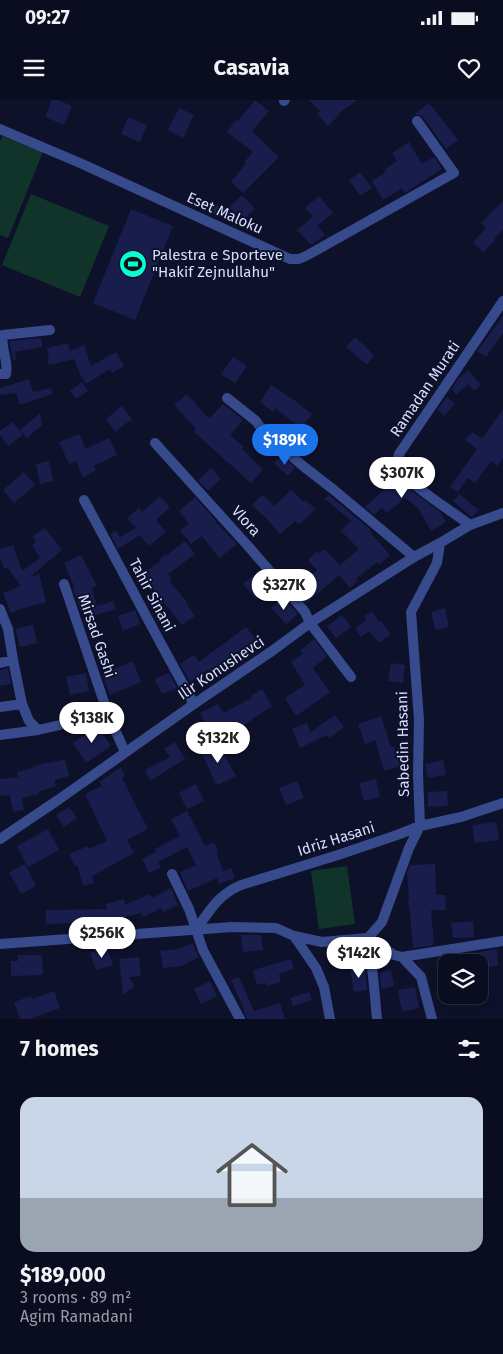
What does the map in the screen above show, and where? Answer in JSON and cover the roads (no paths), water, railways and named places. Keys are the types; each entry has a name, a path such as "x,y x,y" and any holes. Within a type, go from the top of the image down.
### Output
{"street":[{"name":"Eset Maloku","path":"0,129 290,258 299,259 329,245 454,173 417,121"},
{"name":"Ramadan Murati","path":"470,525 402,474 396,466 399,454 408,440 503,301"},
{"path":"0,374 6,374 8,367 1,349 3,334 50,330"},
{"path":"226,398 256,422 263,431 303,466 414,557"},
{"name":"Vlora","path":"154,443 248,546 305,612 310,623"},
{"name":"Tahir Sinani","path":"84,500 194,704"},
{"name":"Ilir Konushevci","path":"0,839 310,623 414,557 470,525 503,513"},
{"name":"Sabedin Hasani","path":"368,938 382,922 409,848 420,826 418,774 419,720 411,612 437,562 440,543"},
{"name":"Mirsad Gashi","path":"64,584 108,714 125,752"},
{"path":"0,609 8,629 22,704 29,721 38,730"},
{"path":"310,623 351,677"},
{"path":"0,663 13,660"},
{"path":"0,707 22,704"},
{"path":"0,735 38,730 108,714"},
{"name":"Idriz Hasani","path":"196,930 213,906 228,891 267,876 355,849 420,826 461,817 503,803"},
{"path":"172,874 189,910 203,950 240,1019"},
{"path":"0,944 232,927 276,928 294,936 322,942 368,938 394,955 402,957 503,941"},
{"path":"294,936 316,968 324,987 330,1019"},
{"path":"368,938 377,1019"},
{"path":"402,957 421,977 432,1019"}],"place":[{"name":"Palestra e Sporteve \"Hakif Zejnullahu\"","path":"133,264"}]}
